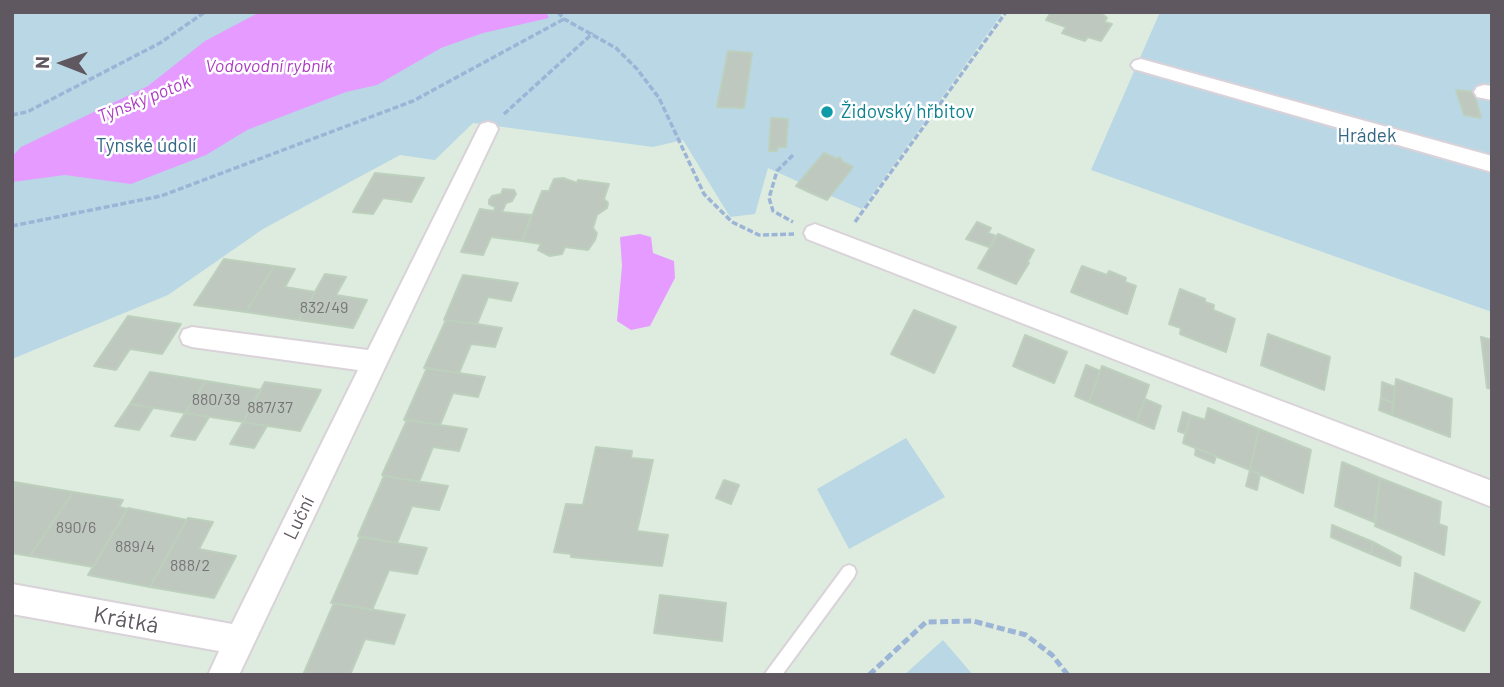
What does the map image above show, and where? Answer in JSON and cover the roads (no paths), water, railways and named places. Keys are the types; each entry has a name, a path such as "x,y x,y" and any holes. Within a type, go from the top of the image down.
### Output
{"street":[{"path":"1141,65 1492,164"},
{"name":"Luční","path":"223,675 488,129"},
{"path":"816,233 1492,494"},
{"path":"192,337 375,362"},
{"name":"Krátká","path":"12,599 240,640"}],"lane":[{"path":"772,675 849,572"}],"water":[{"name":"Vodovodní rybník","path":"260,12 546,12 549,18 483,33 441,48 377,85 346,92 247,130 206,155 131,184 65,175 12,182 12,157 21,147 148,86 205,41"},
{"path":"640,234 651,237 653,253 674,261 675,278 650,326 631,330 617,321 622,266 620,237"}],"place":[{"name":"Židovský hřbitov","path":"827,112"}],"water label":[{"name":"Týnský potok","path":"144,99"}],"park label":[{"name":"Hrádek","path":"1367,136"},
{"name":"Týnské údolí","path":"146,146"}]}
